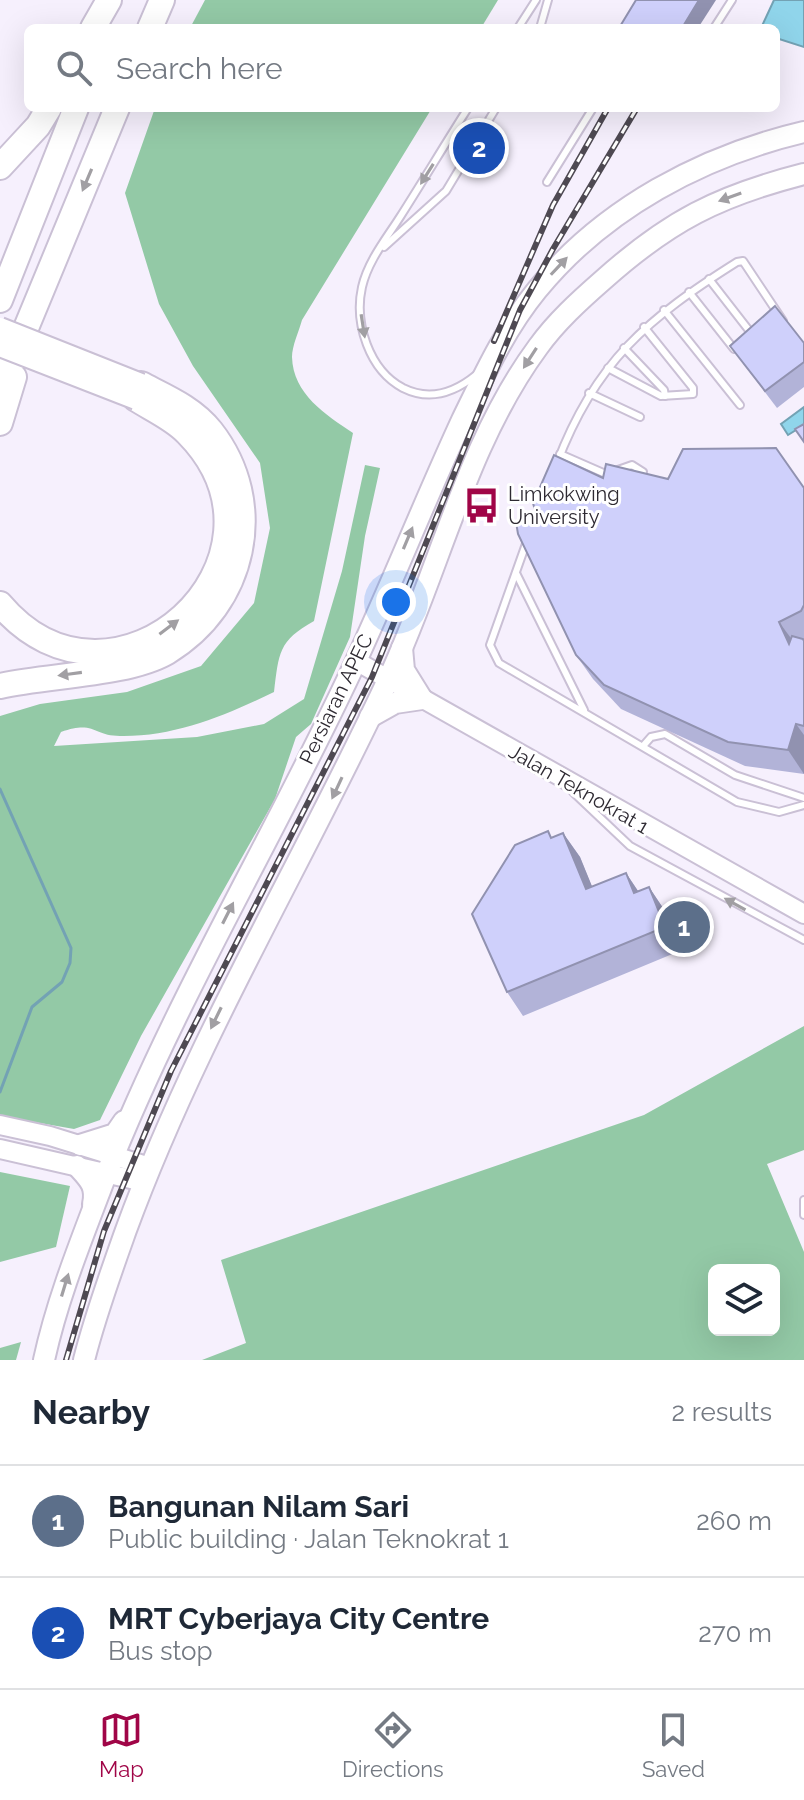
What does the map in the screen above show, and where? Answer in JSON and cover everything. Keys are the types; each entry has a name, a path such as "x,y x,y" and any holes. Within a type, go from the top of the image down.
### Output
{"highway":[{"path":"95,24 109,0"},
{"path":"107,24 116,0"},
{"path":"152,24 162,0"},
{"path":"0,167 38,126 47,112"},
{"path":"0,300 74,112"},
{"path":"0,391 115,112"},
{"path":"0,423 43,283"},
{"path":"0,604 17,624 44,640 91,653 112,652 153,639 196,607 214,578 226,543 225,507 216,474 185,430 139,392"},
{"path":"0,686 137,664 166,652 200,627 225,593 242,549 245,500 229,459 211,430 185,406 139,392"}],"main road":[{"name":"Persiaran APEC","path":"44,1360 65,1281 132,1109 356,661 424,502 495,350 535,292 565,259 606,223 702,165 804,132"},
{"name":"Persiaran APEC","path":"84,1360 147,1175 219,1010 332,798 388,681 475,463 511,389 538,347 567,312 648,240 708,205 804,174"},
{"path":"0,328 139,392"},
{"path":"0,346 139,392"},
{"path":"370,717 395,703 422,699 404,670 402,648"},
{"name":"Jalan Teknokrat 1","path":"356,661 561,779 799,908"},
{"path":"80,1145 115,1134 132,1109"},
{"path":"0,1125 80,1145 110,1164 147,1175"},
{"path":"0,1149 77,1166 110,1164"},
{"path":"77,1166 92,1181 96,1193 91,1212"}],"lane":[{"path":"521,24 536,0"},
{"path":"541,24 548,0"},
{"path":"717,24 732,0"},
{"path":"466,112 378,252 363,285 361,321 371,354 398,385 416,394 449,392 477,375 495,350"},
{"path":"378,252 446,191 494,112"},
{"path":"547,182 591,112"},
{"path":"555,468 589,393 624,348 664,310 709,279 743,261 783,316 782,322 771,330"},
{"path":"709,279 754,336 760,337"},
{"path":"689,292 738,354"},
{"path":"664,310 740,405"},
{"path":"608,368 649,391 665,396 693,394 693,388 644,327"},
{"path":"624,348 664,390 665,396"},
{"path":"589,393 640,417"},
{"path":"560,454 609,476 632,465 643,475 636,490"},
{"path":"529,537 490,645 492,655 519,677 584,710 742,804 779,812 804,805"},
{"path":"516,573 584,710"},
{"path":"644,745 651,737 665,734 735,775 804,798"},
{"path":"561,779 592,813 630,846 804,940"},
{"path":"804,1200 804,1215"}],"green space":[{"path":"205,0 498,0 483,24 192,24"},
{"path":"154,112 430,112 302,320 294,343 294,370 305,393 322,411 353,433 314,621 293,635 282,649 274,692 180,729 120,736 87,728 72,729 61,732 54,746 197,737 264,724 304,699 342,571 365,465 380,468 365,536 350,637 311,724 296,737 275,799 141,1036 100,1120 74,1129 0,1116 0,716 40,704 127,692 201,666 254,603 270,528 260,463 193,366 159,304 125,193"},
{"path":"804,1026 804,1150 767,1164 804,1252 804,1360 202,1360 246,1343 221,1260 644,1115"},
{"path":"0,1172 70,1186 56,1247 0,1262"},
{"path":"21,1342 16,1360 0,1360 0,1348"}],"water":[{"path":"774,0 804,0 804,47 780,39 780,24 763,24"},
{"path":"804,407 804,425 788,435 781,424"}],"building":[{"path":"636,0 699,0 684,24 621,24"},
{"path":"775,306 804,343 804,362 765,391 730,346"},
{"path":"804,424 804,442 795,429"},
{"path":"776,448 804,488 804,605 801,611 779,622 789,644 792,636 804,641 804,726 796,724 788,750 728,742 604,685 576,655 518,534 516,522 536,514 533,503 554,455 603,478 606,464 668,479 683,449"},
{"path":"548,831 551,838 563,833 586,889 626,873 634,893 649,887 665,927 507,992 472,914 515,845"}],"waterway":[{"path":"0,789 71,948 70,963 62,982 32,1007 0,1092"}],"railway":[{"path":"494,341 553,205 606,112"},
{"path":"66,1360 104,1231 171,1071 372,677 520,310 635,112"}],"place":[{"name":"MRT Cyberjaya City Centre","path":"479,148"},
{"name":"Limkokwing University","path":"482,505"},
{"name":"Bangunan Nilam Sari","path":"684,927"}]}
